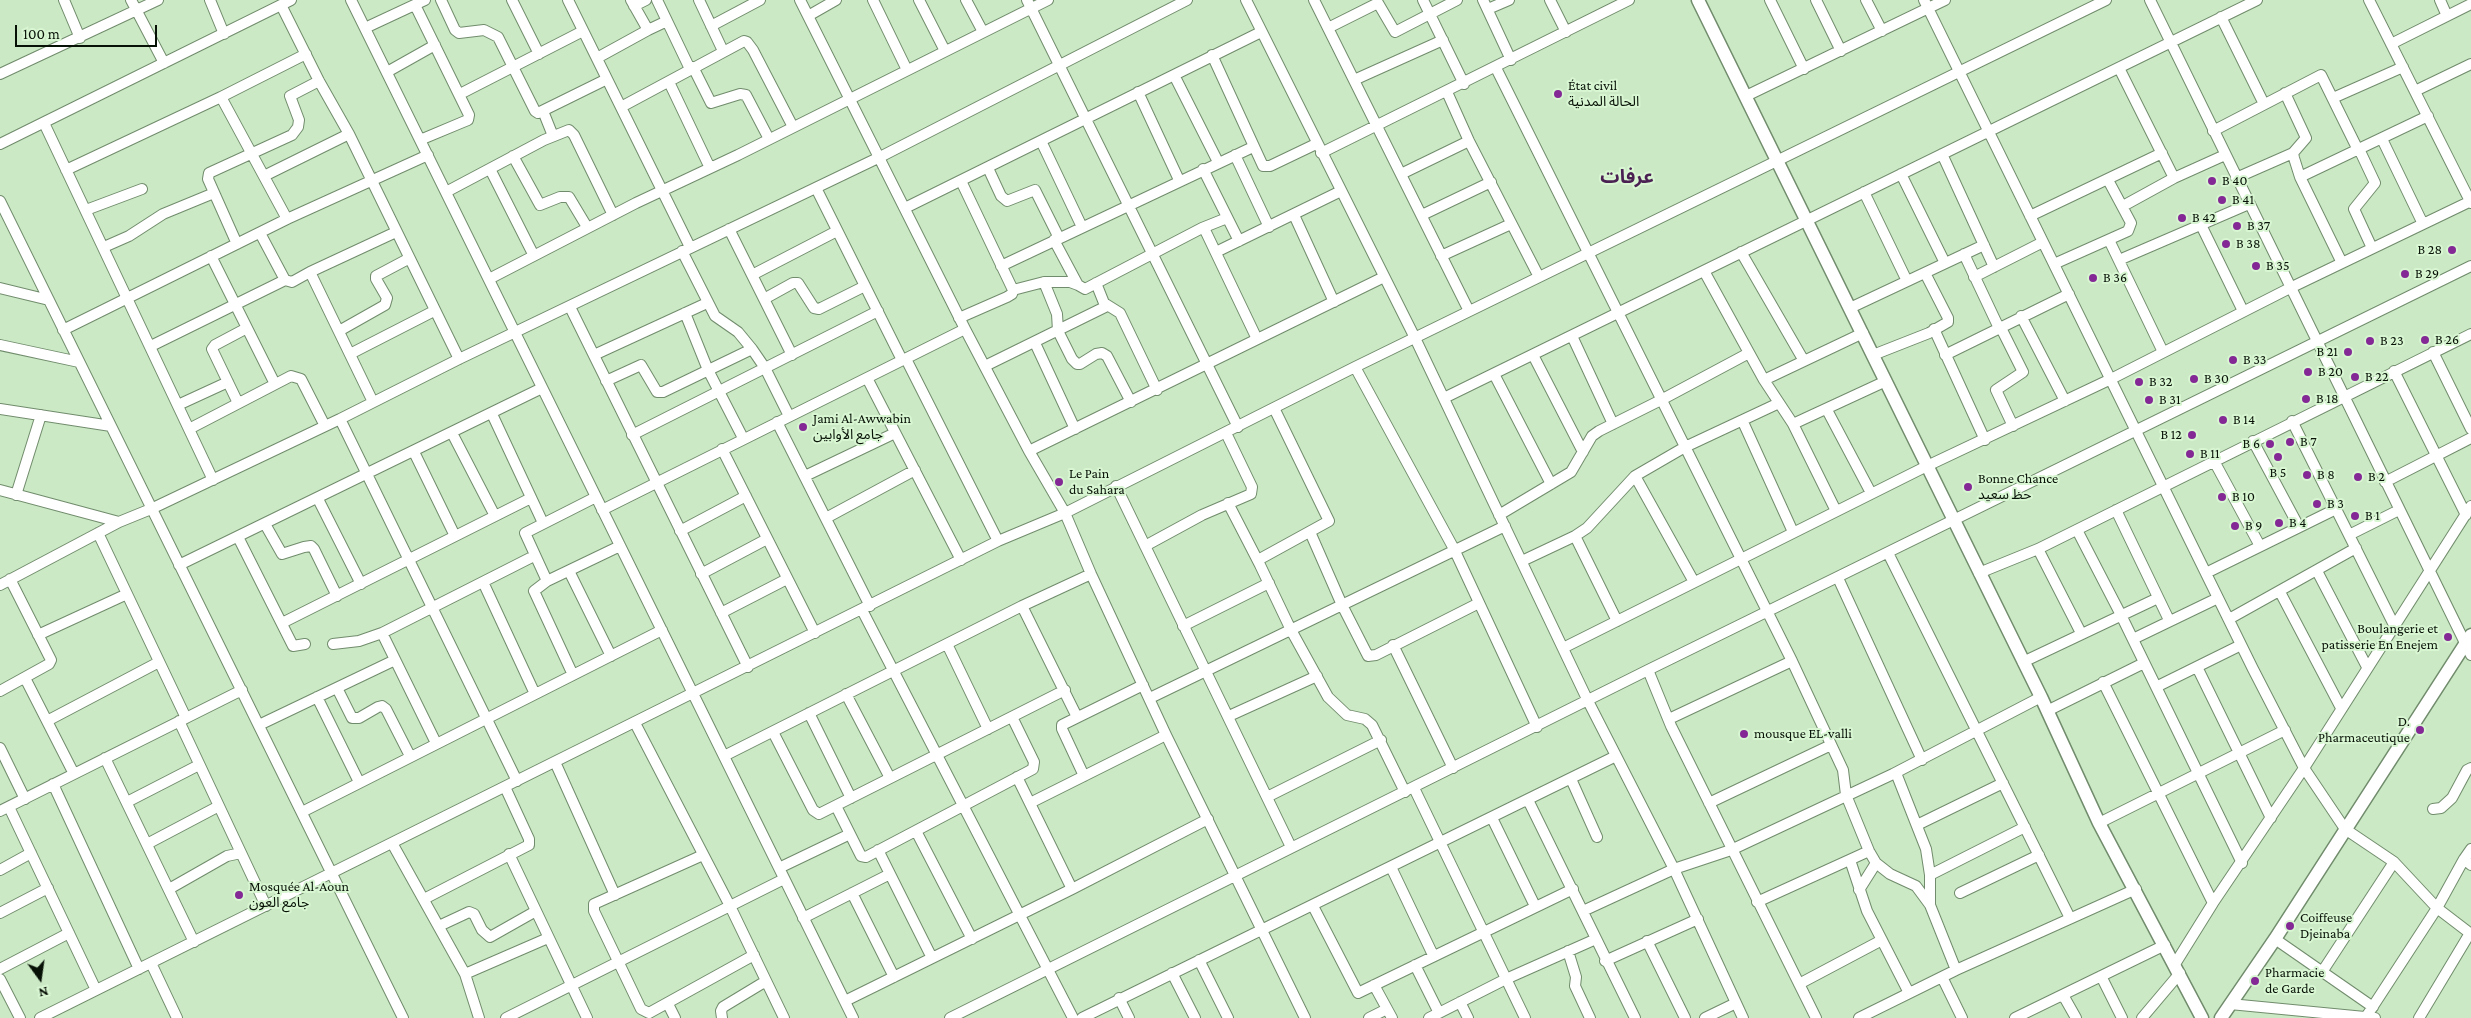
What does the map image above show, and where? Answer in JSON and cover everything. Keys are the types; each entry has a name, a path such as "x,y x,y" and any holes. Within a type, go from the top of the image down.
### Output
{"street":[{"path":"64,0 80,38"},
{"path":"131,0 164,63"},
{"path":"0,74 158,0"},
{"path":"210,0 224,34"},
{"path":"0,144 291,0"},
{"path":"351,0 853,1018"},
{"path":"365,28 425,0"},
{"path":"441,0 455,30 459,33 484,30 495,34 514,67 535,111 543,111 607,79"},
{"path":"512,0 539,54"},
{"path":"568,0 663,190 707,303 715,316 738,332 752,349 765,368 789,416"},
{"path":"646,0 633,3 648,30"},
{"path":"657,0 711,103 740,94 746,95 769,140"},
{"path":"699,0 723,51"},
{"path":"711,26 760,0"},
{"path":"800,0 959,318 1029,452 1065,513 1091,574 1166,735 1305,1018"},
{"path":"808,16 836,0"},
{"path":"873,0 907,70"},
{"path":"919,0 945,51"},
{"path":"966,0 983,32"},
{"path":"489,279 533,254 769,140 983,32 1029,4 1048,0"},
{"path":"0,585 119,522 213,480 686,249 880,157 1186,0"},
{"path":"1246,0 1316,144 1415,338 1588,701 1674,869 1743,1018"},
{"path":"1315,0 1469,311"},
{"path":"1423,0 1464,84"},
{"path":"1328,28 1378,3 1394,32 1457,0"},
{"path":"1509,0 1485,5 1511,60"},
{"path":"1550,0 1566,32"},
{"path":"1698,0 2041,697 2099,823 2136,889 2202,1018"},
{"path":"1770,0 1804,69"},
{"path":"1816,0 1841,51"},
{"path":"1866,0 1882,31"},
{"path":"1746,96 1882,31 1926,4 1945,0"},
{"path":"41,1018 998,542 1065,513 1355,367 2106,0"},
{"path":"2150,0 2430,574 2469,645 2344,829 2275,939 2222,1018"},
{"path":"1444,398 2257,0"},
{"path":"1563,648 1871,493 2111,379 2243,311 2471,202 2369,0"},
{"path":"2440,0 2447,16"},
{"path":"1322,153 1496,68 1626,1"},
{"path":"1029,4 1238,427"},
{"path":"1926,4 2241,645 2304,768 2344,829 2394,862 2437,908 2471,934 2419,1018"},
{"path":"2391,44 2471,4"},
{"path":"281,5 319,82 349,134 459,359"},
{"path":"415,5 469,110 468,120 420,140"},
{"path":"2221,17 2264,104"},
{"path":"597,58 667,21"},
{"path":"460,94 583,31"},
{"path":"905,208 1261,32"},
{"path":"1354,80 1443,40"},
{"path":"621,107 723,51 741,42 748,42 793,127"},
{"path":"387,72 435,45"},
{"path":"66,170 221,97 306,54"},
{"path":"1212,55 1261,164 1266,167 1316,144"},
{"path":"2333,98 2403,67"},
{"path":"1496,68 1792,661 1843,770 1846,795 1869,851 1876,863 1890,874 1916,886 1930,905 1956,970"},
{"path":"2119,68 2174,178"},
{"path":"2415,91 2470,68"},
{"path":"1174,75 1218,162"},
{"path":"2213,131 2321,75 2375,183 2354,209 2372,248"},
{"path":"237,244 208,179 208,173 295,132 298,120 290,96 319,82"},
{"path":"669,82 710,168"},
{"path":"1138,92 1179,180"},
{"path":"1447,92 1469,140 1539,277"},
{"path":"2236,178 2293,153 2306,138 2285,93"},
{"path":"221,97 287,219"},
{"path":"543,111 553,136"},
{"path":"2300,177 2428,116"},
{"path":"44,123 213,480"},
{"path":"446,192 565,130 572,131 614,214"},
{"path":"264,176 349,134"},
{"path":"2382,139 2423,224"},
{"path":"1401,174 1469,140"},
{"path":"1041,141 1082,227"},
{"path":"1001,266 1202,169 1253,147"},
{"path":"2030,216 2162,153"},
{"path":"2293,153 2300,177 2342,263"},
{"path":"1235,154 1269,227"},
{"path":"1942,154 1994,267"},
{"path":"64,330 287,219 428,155"},
{"path":"2123,206 2174,178 2225,155"},
{"path":"513,156 540,205 569,197 587,228"},
{"path":"988,168 1001,196 1007,201 1035,190 1078,285"},
{"path":"490,169 533,254"},
{"path":"1202,169 1239,241"},
{"path":"1901,174 1945,263"},
{"path":"2054,264 2128,231 2131,227 2123,206 2108,180"},
{"path":"960,181 1013,290"},
{"path":"1422,215 1491,182"},
{"path":"816,188 878,312 998,542"},
{"path":"86,210 142,189"},
{"path":"1216,252 1294,215 1341,190"},
{"path":"1864,192 1907,281"},
{"path":"104,247 129,236 164,214 214,193"},
{"path":"0,202 403,1018"},
{"path":"2119,260 2249,204"},
{"path":"1294,215 1334,302"},
{"path":"959,318 1007,297 1012,294 1013,290 1044,282 1070,282 1085,289 1227,218"},
{"path":"1441,256 1511,224"},
{"path":"2201,225 2243,311"},
{"path":"1204,228 1257,339"},
{"path":"729,229 792,355"},
{"path":"752,275 837,231"},
{"path":"151,346 235,303 285,280 292,282 396,232"},
{"path":"260,233 285,280"},
{"path":"2109,240 2163,352"},
{"path":"1974,277 2043,242"},
{"path":"1850,308 1984,245"},
{"path":"1741,252 1804,361"},
{"path":"1964,254 2023,372 1996,390 2013,426"},
{"path":"211,256 275,384"},
{"path":"339,331 385,305 386,298 376,276 408,258"},
{"path":"950,1018 1648,670 2471,266"},
{"path":"1704,271 1764,380 1793,424 1836,511"},
{"path":"310,272 373,402"},
{"path":"1873,356 1934,329 1949,320 1925,273"},
{"path":"1029,452 1384,277"},
{"path":"1044,282 1056,314 1058,331 1076,364 1096,354 1102,353 1107,356 1131,402"},
{"path":"764,299 793,283 798,283 814,308 819,309 865,286"},
{"path":"1096,283 1107,306 1120,313 1157,390"},
{"path":"0,288 49,300"},
{"path":"1945,355 1999,326 2069,294"},
{"path":"594,355 707,303"},
{"path":"985,366 1107,306"},
{"path":"570,307 748,667"},
{"path":"350,354 434,311"},
{"path":"632,435 878,312"},
{"path":"685,313 708,370 743,438"},
{"path":"2020,316 2065,401"},
{"path":"238,403 212,349 215,345 247,328"},
{"path":"602,510 743,438 965,329"},
{"path":"1934,329 1985,440"},
{"path":"1764,380 1863,333"},
{"path":"1979,573 2038,549 2292,421 2471,334"},
{"path":"1572,336 1613,424"},
{"path":"1035,343 1075,429"},
{"path":"0,345 79,362"},
{"path":"606,381 641,365 657,392 663,392 752,349"},
{"path":"2433,352 2471,429"},
{"path":"1499,515 1571,472 1592,436 1749,353"},
{"path":"1533,355 1583,452"},
{"path":"1355,367 1454,549 1537,727"},
{"path":"2142,1018 2177,969 2213,903 2242,863 2394,625 2430,574 2468,510 2436,456 2394,371"},
{"path":"1494,374 1551,484"},
{"path":"189,429 291,376 301,379 325,426"},
{"path":"867,378 962,560"},
{"path":"1793,424 1827,410 1886,381"},
{"path":"178,404 228,382"},
{"path":"179,565 367,475 542,388"},
{"path":"1522,561 1575,536 1595,521 1635,476 1684,447 1742,422 1779,403"},
{"path":"1258,560 1327,524 1329,519 1274,408"},
{"path":"0,409 111,426"},
{"path":"1827,410 1871,493"},
{"path":"492,414 543,523"},
{"path":"16,495 41,415"},
{"path":"340,419 517,781"},
{"path":"2292,421 2394,625"},
{"path":"777,422 826,518 893,671 1073,1018"},
{"path":"1742,422 1794,532"},
{"path":"452,433 495,516"},
{"path":"805,476 896,433"},
{"path":"1145,546 1228,503 1248,496 1252,490 1226,433"},
{"path":"2385,482 2471,438"},
{"path":"2253,441 2299,527"},
{"path":"722,449 815,633"},
{"path":"414,452 455,536"},
{"path":"2214,461 2260,546"},
{"path":"826,518 915,470"},
{"path":"1635,476 1694,582"},
{"path":"1116,486 1204,671 1229,716 1292,847"},
{"path":"0,490 119,522"},
{"path":"680,532 746,496"},
{"path":"547,582 524,535 526,531 596,497"},
{"path":"318,498 361,584"},
{"path":"282,623 531,498"},
{"path":"1228,503 1258,560 1291,630 1328,697 1347,715 1365,719 1381,740 1440,843 1525,1018"},
{"path":"2206,573 2336,509"},
{"path":"2116,510 2169,620"},
{"path":"2349,535 2399,510"},
{"path":"265,524 282,554 310,546 314,549 337,596"},
{"path":"1150,698 1454,549 1505,526"},
{"path":"2076,530 2121,615 2242,863"},
{"path":"1310,532 1342,605 1368,656 1376,654 1479,603"},
{"path":"98,533 159,662 200,765 266,906"},
{"path":"1575,536 1617,621"},
{"path":"238,537 293,646 305,644"},
{"path":"701,574 767,539"},
{"path":"573,675 534,594 535,589 620,546"},
{"path":"2229,619 2356,548"},
{"path":"2038,549 2081,633"},
{"path":"1888,553 2070,918"},
{"path":"333,644 359,640 382,633 534,556"},
{"path":"569,571 611,656"},
{"path":"2317,571 2367,667"},
{"path":"724,756 1022,606 1091,574"},
{"path":"721,613 787,578"},
{"path":"1838,578 1922,760"},
{"path":"1,687 26,678 50,664 51,660 10,579"},
{"path":"483,582 535,694"},
{"path":"1183,626 1269,583"},
{"path":"2280,592 2341,708"},
{"path":"38,635 127,594"},
{"path":"2023,662 2158,598"},
{"path":"2132,639 2218,598"},
{"path":"1022,606 1077,717"},
{"path":"302,812 358,782 662,630"},
{"path":"382,633 436,743"},
{"path":"947,644 988,729"},
{"path":"1393,645 1452,768"},
{"path":"2156,688 2241,645"},
{"path":"259,726 395,660"},
{"path":"1669,719 1792,661"},
{"path":"48,721 159,662"},
{"path":"2047,711 2144,663"},
{"path":"2196,667 2271,818"},
{"path":"1648,670 1731,850 1816,1018"},
{"path":"1229,716 1317,676"},
{"path":"26,678 74,774"},
{"path":"2103,682 2213,903"},
{"path":"1084,776 1061,727 1077,717 1143,685"},
{"path":"336,688 352,718 359,718 378,707 382,706 386,709 410,756"},
{"path":"96,990 31,853 4,809 242,690"},
{"path":"773,732 813,810 819,814 1065,690"},
{"path":"846,694 890,778"},
{"path":"318,697 358,782"},
{"path":"1583,911 1674,869 1731,850 1896,773 2041,697"},
{"path":"809,713 851,798"},
{"path":"836,806 861,856 866,857 1017,777 1034,766 1012,717"},
{"path":"634,723 730,906 784,1018"},
{"path":"2099,823 2285,730"},
{"path":"1030,803 1166,735"},
{"path":"1267,797 1381,740"},
{"path":"1709,803 1831,745"},
{"path":"0,748 25,799"},
{"path":"1082,1018 1616,756"},
{"path":"105,758 194,942"},
{"path":"555,762 615,895"},
{"path":"127,802 200,765"},
{"path":"2433,809 2441,808 2452,798 2471,768"},
{"path":"1896,773 1926,849 1930,876 1930,905"},
{"path":"1017,777 1072,890"},
{"path":"1571,779 1598,837"},
{"path":"1917,825 2003,783"},
{"path":"53,784 139,969"},
{"path":"424,899 529,845 530,842 505,787"},
{"path":"1528,800 1573,889 1605,961 1635,1018"},
{"path":"147,844 219,806"},
{"path":"1492,818 1535,906"},
{"path":"845,1001 1072,890 1208,819"},
{"path":"1930,876 2025,827"},
{"path":"916,831 972,939"},
{"path":"779,868 850,834"},
{"path":"392,843 465,974 479,1018"},
{"path":"2230,1004 2370,1018 2373,1007 2467,862 2471,849"},
{"path":"878,850 932,958"},
{"path":"1757,902 1869,851"},
{"path":"0,870 31,853"},
{"path":"169,889 232,854 241,853"},
{"path":"509,854 587,1018"},
{"path":"703,854 594,904 593,907 641,1009 645,1012 668,1004 754,955"},
{"path":"1960,894 2039,855"},
{"path":"1850,860 1859,890 1909,993"},
{"path":"2322,972 2394,862"},
{"path":"1859,890 1876,863"},
{"path":"1392,867 1433,956"},
{"path":"804,918 890,874"},
{"path":"506,1018 784,878"},
{"path":"0,913 48,888"},
{"path":"1312,906 1355,991 1361,993 1483,931 1573,889"},
{"path":"1859,1018 1956,970 2136,889"},
{"path":"852,893 894,977"},
{"path":"439,926 469,912 474,914 486,935 490,937 536,911"},
{"path":"1605,961 1698,919"},
{"path":"0,969 69,933"},
{"path":"465,974 548,938"},
{"path":"1415,965 1434,1016 1506,979 1596,939"},
{"path":"2275,939 2373,1007"},
{"path":"1799,984 1882,940"},
{"path":"1647,942 1685,1018"},
{"path":"2022,1017 2165,945"},
{"path":"1568,951 1576,977 1575,986 1590,1018"},
{"path":"1199,960 1228,1018"},
{"path":"150,964 177,1018"},
{"path":"1172,973 1195,1018"},
{"path":"2102,976 2122,1018"},
{"path":"1942,978 1962,1018"},
{"path":"0,979 20,1018"},
{"path":"722,1018 720,1011 723,1008 766,981"},
{"path":"1368,1018 1390,1014 1374,985"},
{"path":"2063,995 2076,1018"},
{"path":"1120,998 1129,1018"},
{"path":"1460,1002 1468,1018"},
{"path":"1705,1018 1736,1003"},
{"path":"668,1004 675,1018"}],"place":[{"name":"État civil الحالة المدنية","path":"1558,94"},
{"name":"B 40","path":"2212,181"},
{"name":"B 41","path":"2222,200"},
{"name":"B 42","path":"2182,218"},
{"name":"B 37","path":"2237,226"},
{"name":"B 38","path":"2226,244"},
{"name":"B 28","path":"2452,250"},
{"name":"B 35","path":"2256,266"},
{"name":"B 29","path":"2405,274"},
{"name":"B 36","path":"2093,278"},
{"name":"B 26","path":"2425,340"},
{"name":"B 23","path":"2370,341"},
{"name":"B 21","path":"2348,352"},
{"name":"B 33","path":"2233,360"},
{"name":"B 20","path":"2308,372"},
{"name":"B 22","path":"2355,377"},
{"name":"B 30","path":"2194,379"},
{"name":"B 32","path":"2139,382"},
{"name":"B 18","path":"2306,399"},
{"name":"B 31","path":"2149,400"},
{"name":"B 14","path":"2223,420"},
{"name":"Jami Al-Awwabin جامع الأوابين","path":"803,427"},
{"name":"B 12","path":"2192,435"},
{"name":"B 7","path":"2290,442"},
{"name":"B 6","path":"2270,444"},
{"name":"B 11","path":"2190,454"},
{"name":"B 5","path":"2278,457"},
{"name":"B 8","path":"2307,475"},
{"name":"B 2","path":"2358,477"},
{"name":"Le Pain du Sahara","path":"1059,482"},
{"name":"Bonne Chance حظ سعيد","path":"1968,487"},
{"name":"B 10","path":"2222,497"},
{"name":"B 3","path":"2317,504"},
{"name":"B 1","path":"2355,516"},
{"name":"B 4","path":"2279,523"},
{"name":"B 9","path":"2235,526"},
{"name":"Boulangerie et patisserie En Enejem","path":"2448,637"},
{"name":"D. Pharmaceutique","path":"2420,730"},
{"name":"mousque EL-valli","path":"1744,734"},
{"name":"Mosquée Al-Aoun جامع العون","path":"239,895"},
{"name":"Coiffeuse Djeinaba","path":"2290,926"},
{"name":"Pharmacie de Garde","path":"2255,981"}],"district":[{"name":"عرفات","path":"1627,177"}]}
